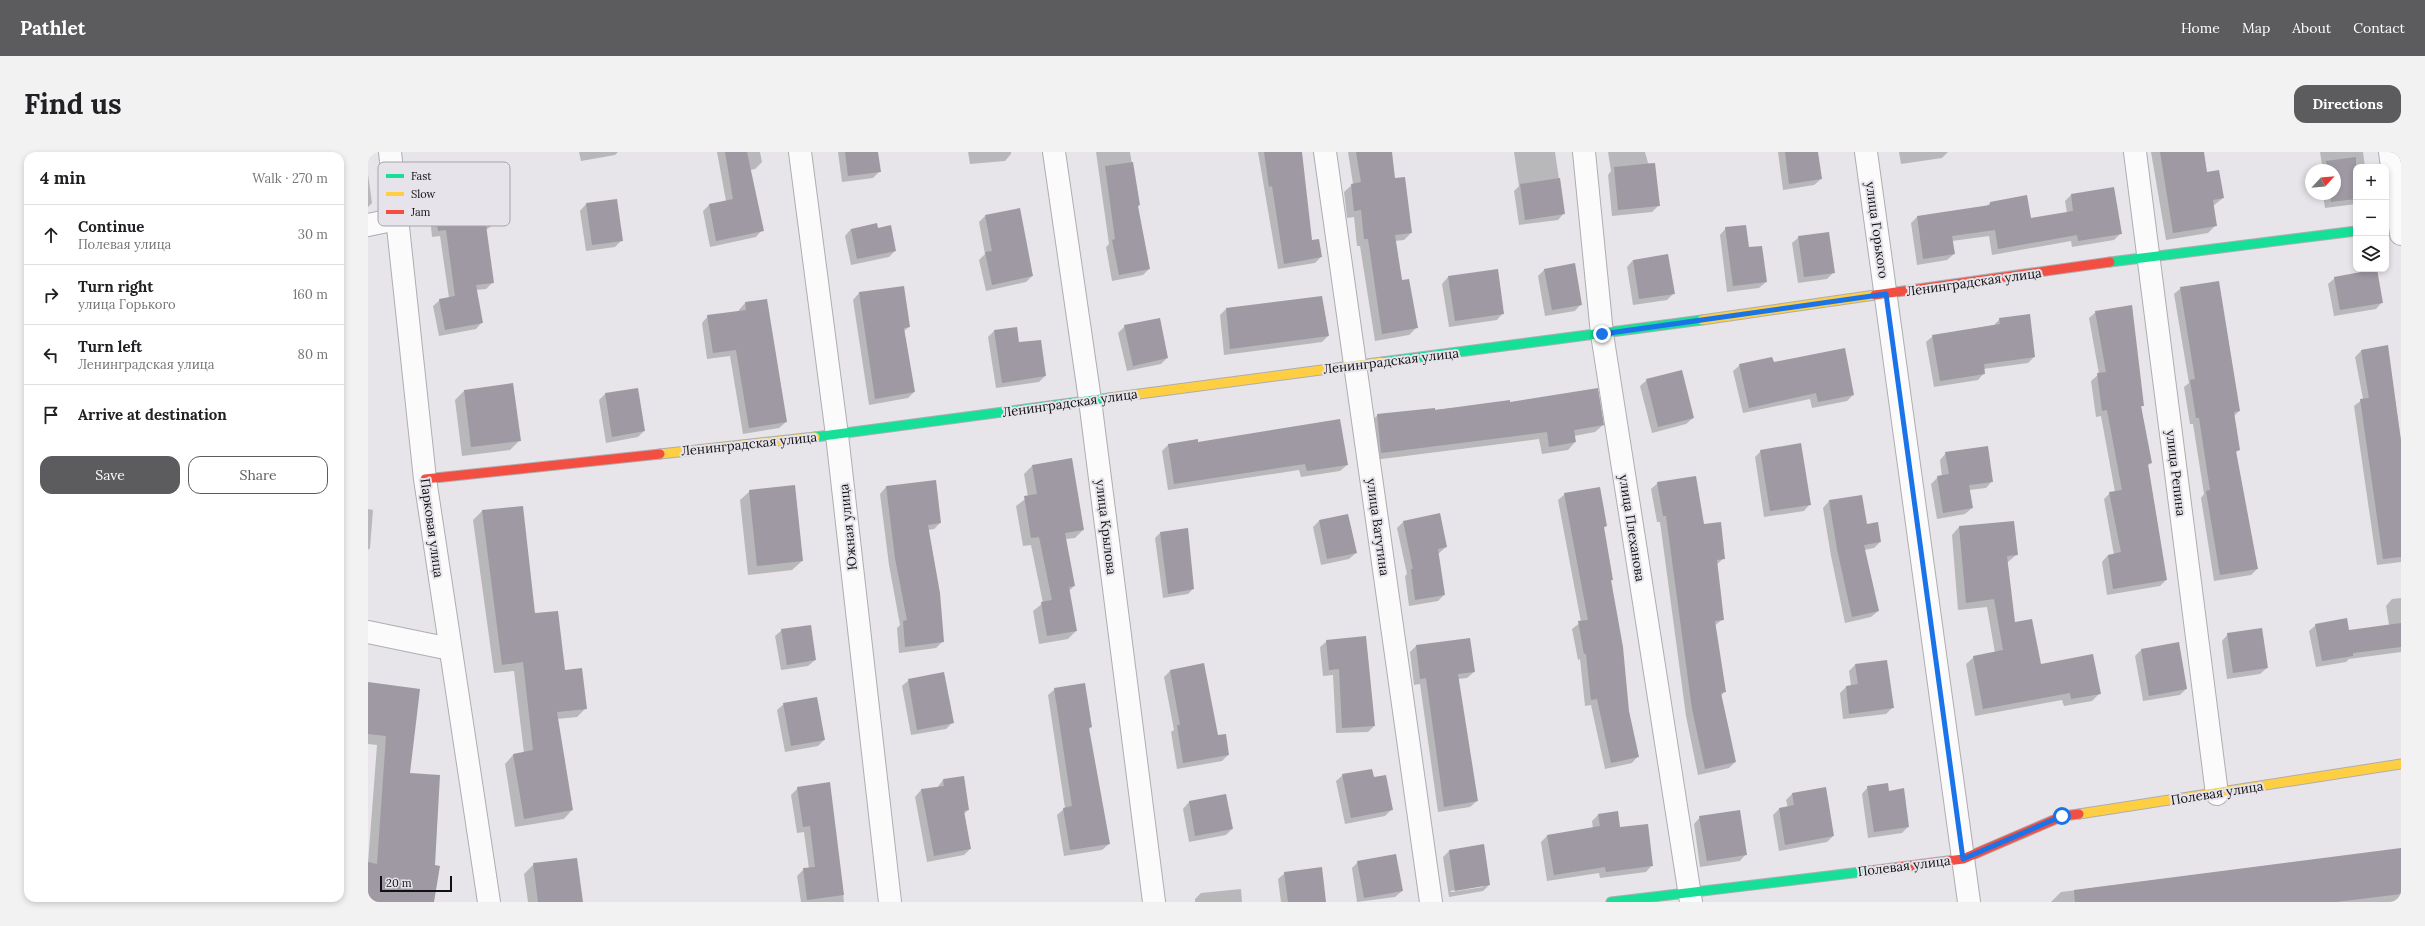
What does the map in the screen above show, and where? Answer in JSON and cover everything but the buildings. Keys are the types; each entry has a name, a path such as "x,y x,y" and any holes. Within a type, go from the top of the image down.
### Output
{"street":[{"name":"Парковая улица","path":"390,152 391,162"},
{"name":"Южная улица","path":"800,152 837,435 890,902"},
{"name":"улица Крылова","path":"1054,152 1090,400 1154,902"},
{"name":"улица Ватутина","path":"1325,152 1431,902"},
{"name":"улица Плеханова","path":"1584,152 1602,334 1691,897"},
{"name":"улица Горького","path":"1866,152 1969,902"},
{"name":"улица Репина","path":"2135,152 2217,794"},
{"path":"2390,152 2397,228"},
{"path":"368,225 378,223"},
{"name":"Парковая улица","path":"398,226 425,479 489,902"},
{"name":"Ленинградская улица","path":"425,479 837,435 1090,400 1602,334 2149,256 2353,231"},
{"path":"368,632 450,650"},
{"name":"Полевая улица","path":"1611,902 1691,897 1963,859 2062,816 2217,794 2401,764"}],"traffic: fast":[{"path":"2110,262 2353,231"},
{"path":"1382,362 1702,320"},
{"path":"815,437 1109,398"},
{"path":"1611,902 1869,871"}],"traffic: slow":[{"path":"1702,320 1875,295"},
{"path":"1109,398 1382,362"},
{"path":"660,454 815,437"},
{"path":"2079,814 2401,764"}],"traffic: jam":[{"path":"1875,295 2110,262"},
{"path":"425,479 660,454"},
{"path":"1869,871 1963,859 2063,816 2079,814"}],"route":[{"path":"1602,334 1886,294 1963,859 2062,816"}]}
